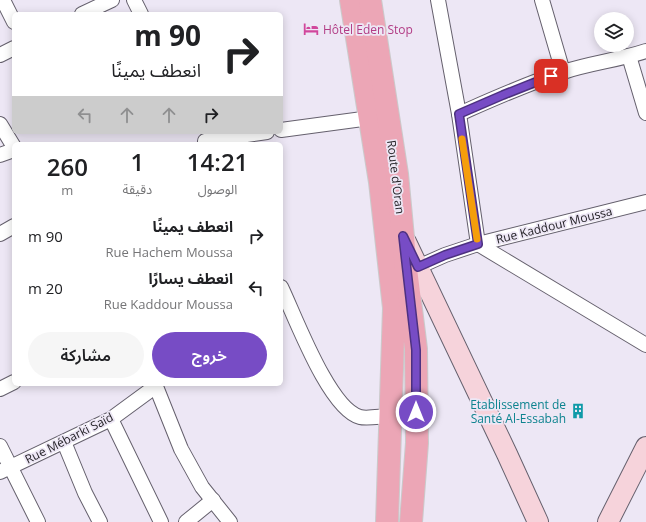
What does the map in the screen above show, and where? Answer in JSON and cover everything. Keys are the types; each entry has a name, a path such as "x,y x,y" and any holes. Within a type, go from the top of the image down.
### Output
{"main road":[{"name":"Route d'Oran","path":"351,0 380,182 394,308 387,522"},
{"name":"Route d'Oran","path":"370,0 397,174 416,350 416,443 411,522"}],"street":[{"path":"3,0 12,18"},
{"path":"85,12 96,3 112,0"},
{"path":"134,0 140,12"},
{"path":"438,0 459,114 478,244 646,345"},
{"path":"542,0 563,72"},
{"path":"0,55 12,49"},
{"path":"459,114 563,72 646,51"},
{"path":"630,56 646,113"},
{"path":"283,130 370,118"},
{"path":"0,124 12,145"},
{"path":"204,139 249,134"},
{"path":"0,155 12,150"},
{"name":"Rue Kaddour Moussa","path":"418,267 445,255 478,244 646,202"},
{"path":"0,234 12,227"},
{"path":"403,236 538,522"},
{"path":"283,292 298,327 320,371 345,409 360,417 391,416"},
{"path":"0,389 12,383"},
{"name":"Rue Mébarki Saïd","path":"5,470 111,419 155,386"},
{"path":"156,386 181,449 202,487 230,522"},
{"path":"111,419 161,522"},
{"path":"64,442 85,494 100,522"},
{"path":"0,446 5,470 38,522"},
{"path":"608,522 646,447"},
{"path":"186,522 213,500"}],"slow traffic":[{"path":"462,139 477,239"}],"place":[{"name":"Hôtel Eden Stop","path":"311,29"},
{"name":"Etablissement de Santé Al-Essabah","path":"578,411"}],"route":[{"path":"416,412 416,350 403,236 418,267 445,255 478,244 459,114 551,76"}]}
